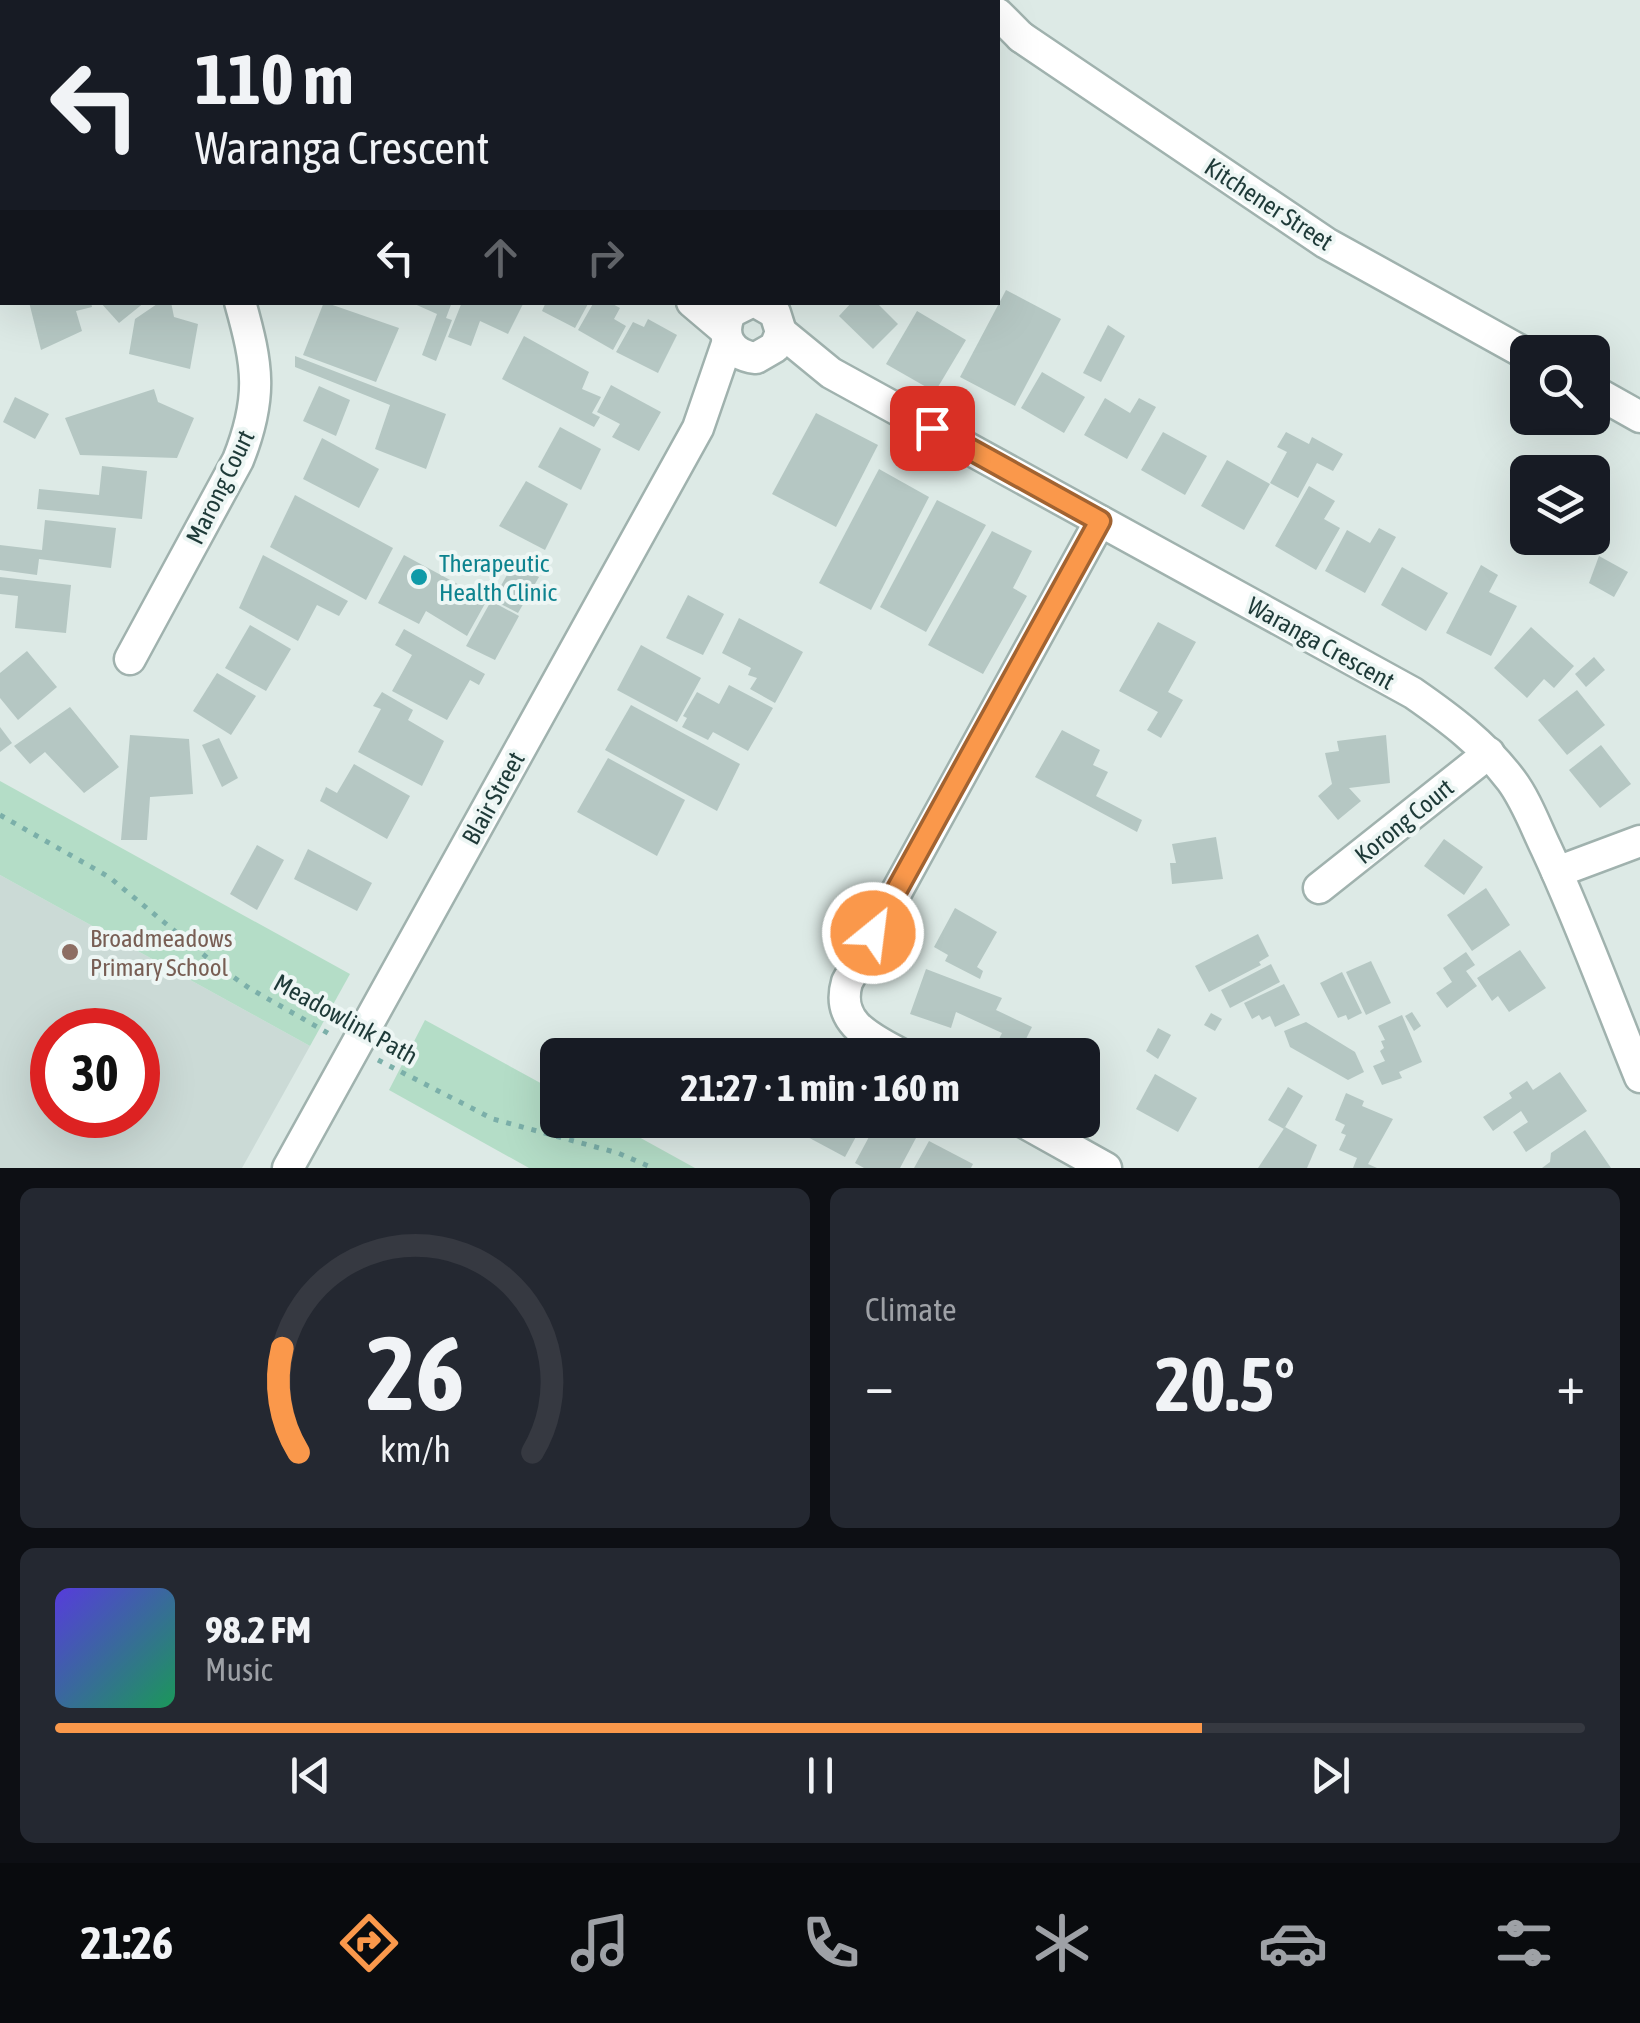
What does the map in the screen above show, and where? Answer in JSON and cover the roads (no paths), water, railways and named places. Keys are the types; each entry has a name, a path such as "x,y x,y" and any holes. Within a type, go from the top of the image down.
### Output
{"street":[{"name":"Kitchener Street","path":"1009,32 1326,242 1510,344"},
{"name":"Marong Court","path":"130,659 247,438 257,379 241,305"},
{"name":"Waranga Crescent","path":"701,305 754,323 831,372 1413,694 1461,728 1513,782 1557,872 1640,1077"},
{"name":"Blair Street","path":"288,1168 754,323"},
{"path":"1610,400 1640,416"},
{"path":"873,1038 855,1027 844,1004 847,982 1100,521"},
{"name":"Korong Court","path":"1319,888 1488,753"},
{"path":"1557,872 1640,841"},
{"path":"1052,1138 1106,1168"}],"place":[{"name":"Therapeutic Health Clinic","path":"419,577"},
{"name":"Broadmeadows Primary School","path":"70,952"}]}
